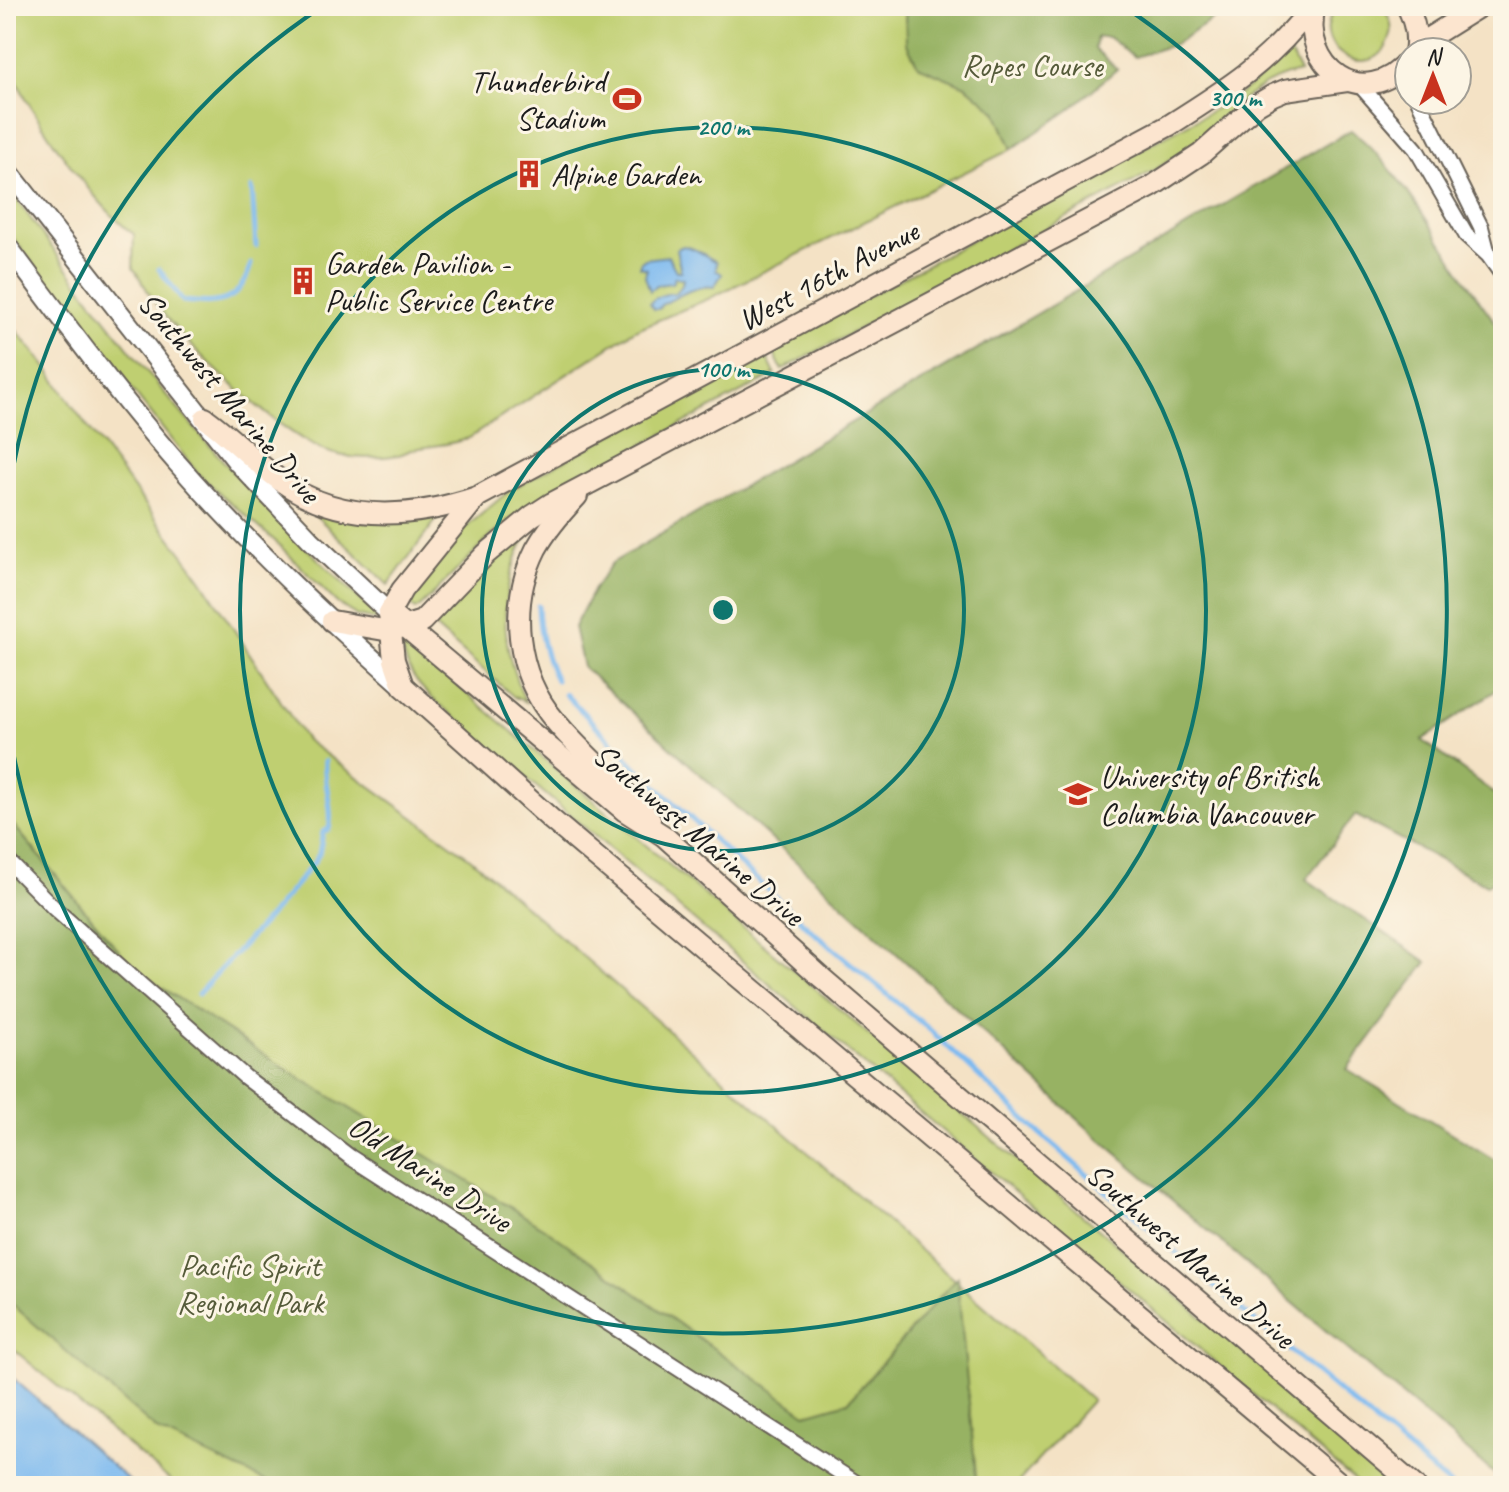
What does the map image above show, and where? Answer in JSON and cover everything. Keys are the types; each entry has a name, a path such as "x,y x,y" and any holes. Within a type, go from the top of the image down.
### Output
{"main road":[{"path":"1314,6 1311,33 1319,54 1329,69 1353,82"},
{"name":"West 16th Avenue","path":"395,623 409,580 477,497 1168,126 1247,75 1285,41 1314,6"},
{"path":"1407,6 1412,17 1413,36"},
{"path":"1437,36 1480,6"},
{"path":"332,621 422,621 507,536 552,503 1151,187 1201,154 1256,105 1273,95 1285,90 1353,82 1372,85 1393,74"},
{"path":"205,418 282,482 345,511 400,515 477,497"},
{"path":"588,484 557,518 531,560 518,614 522,656 539,699 557,724 632,798 664,836"},
{"path":"395,623 394,660 403,686 552,820 1343,1486"},
{"name":"Southwest Marine Drive","path":"395,623 625,811 664,836 822,978 1415,1486"}],"street":[{"path":"1353,82 1416,149 1466,235 1488,255 1503,276"},
{"path":"1426,116 1481,227 1488,255"},
{"name":"Southwest Marine Drive","path":"6,168 237,462 395,623"},
{"path":"6,244 123,398 179,465 252,545 403,686"},
{"name":"Old Marine Drive","path":"6,859 55,909 245,1077 350,1157 861,1486"}],"green space":[{"path":"6,6 905,6 905,20 917,65 966,86 996,111 1012,149 708,299 635,330 469,438 390,456 347,456 311,444 263,411 189,343 156,304 133,268 134,234 100,202 60,152 14,74 6,49"},
{"name":"Ropes Course","path":"905,6 1224,6 1222,13 1175,44 1135,57 1108,37 1097,37 1095,49 1117,69 1069,110 1012,149 996,111 966,86 918,66 906,42"},
{"path":"1338,6 1382,6 1392,32 1380,54 1368,60 1355,60 1334,47 1328,35 1329,21"},
{"path":"1290,53 1300,72 1284,76 1257,90 1193,144 1157,169 782,370 772,348 1203,116 1240,94"},
{"name":"University of British Columbia Vancouver","path":"1351,130 1393,173 1503,332 1503,691 1498,689 1422,740 1503,800 1503,874 1487,885 1355,815 1306,879 1427,962 1347,1069 1503,1165 1503,1481 1094,1134 583,667 574,627 612,563"},
{"path":"6,185 102,314 178,409 266,507 374,613 376,620 357,616 337,603 275,541 199,475 6,229"},
{"path":"6,318 45,365 201,579 306,740 470,858 1092,1400 1015,1486 177,1486 6,1343"},
{"path":"764,351 775,374 513,518 415,610 405,599 451,540 510,490"},
{"path":"308,504 439,516 388,585 309,509"},
{"path":"532,527 512,570 505,614 510,658 526,702 514,697 428,621 489,556"},
{"path":"401,638 1401,1486 1361,1486 432,698 410,671"},
{"name":"Pacific Spirit Regional Park","path":"6,816 135,970 286,1069 544,1228 806,1414 848,1402 957,1277 977,1486 276,1486 159,1432 6,1299"}],"water":[{"path":"683,246 717,262 716,270 722,274 714,287 694,289 654,309 650,303 662,295 676,293 683,279 675,277 672,283 657,285 650,291 645,276 647,269 640,267 640,263 645,259 668,256 676,271 681,271 676,249"},
{"path":"6,1372 135,1486 6,1486"}],"waterway":[{"path":"252,188 256,246"},
{"path":"159,269 183,301 208,302 227,299 235,294 251,264"},
{"path":"538,606 543,644 556,680"},
{"path":"565,694 638,769 812,931 930,1030 1036,1130 1243,1311 1451,1486"},
{"path":"198,994 275,910 319,854 323,832 329,829 330,821 325,761"}],"place":[{"name":"Thunderbird Stadium","path":"627,99"},
{"name":"Alpine Garden","path":"529,174"},
{"name":"Garden Pavilion - Public Service Centre","path":"303,281"},
{"name":"University of British Columbia Vancouver","path":"1078,794"}]}
